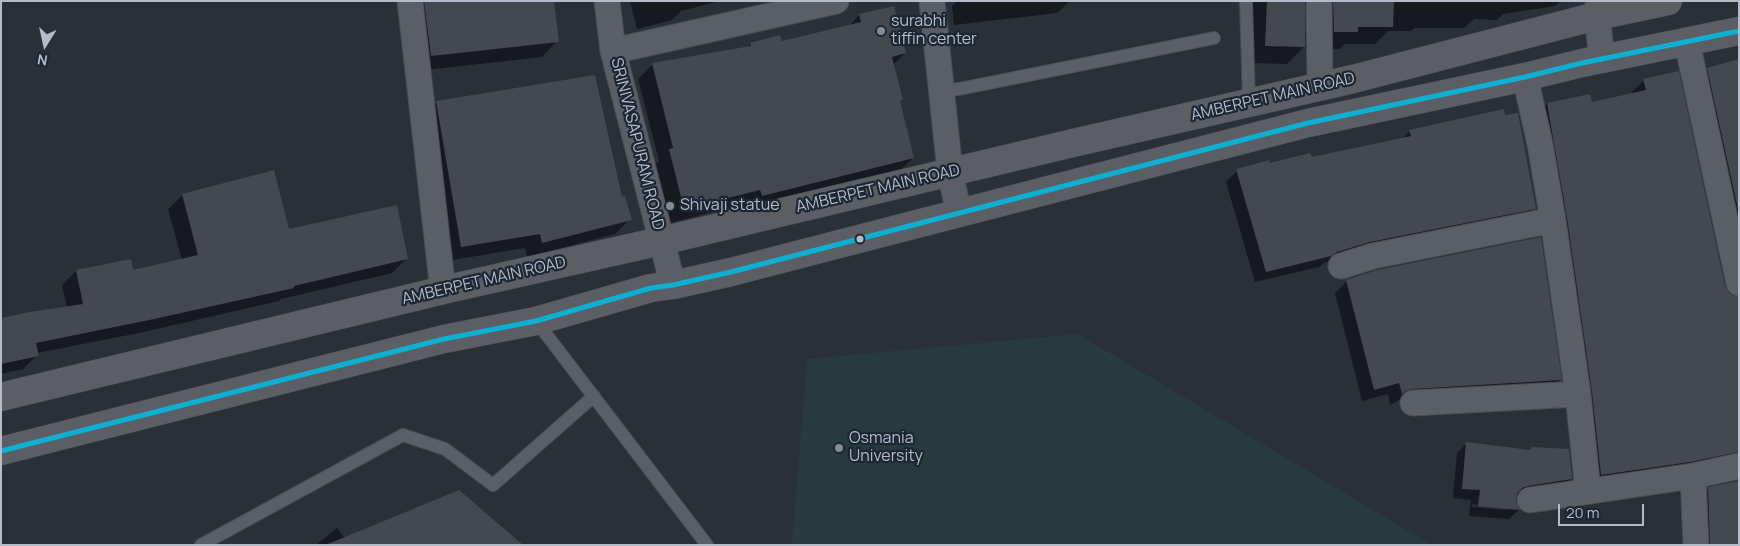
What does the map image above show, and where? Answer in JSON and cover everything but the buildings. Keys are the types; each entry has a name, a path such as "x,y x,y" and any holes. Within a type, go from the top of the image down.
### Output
{"highway":[{"name":"AMBERPET MAIN ROAD","path":"1,397 443,291 1320,86 1597,8 1668,1"},
{"path":"1,451 444,339 536,321 651,288 673,285 959,214 1308,123 1739,31"}],"street":[{"path":"410,1 443,291"},
{"name":"SRINIVASAPURAM ROAD","path":"607,1 614,51 673,285"},
{"path":"614,51 836,1"},
{"path":"932,1 950,172 959,214"},
{"path":"1319,1 1320,86"},
{"path":"1597,8 1602,59"},
{"path":"1687,42 1739,283"},
{"path":"1525,77 1540,144 1553,220 1578,394 1588,491"},
{"path":"1341,266 1373,256 1553,220"},
{"path":"1413,403 1578,394"},
{"path":"1530,500 1693,476 1739,466"},
{"path":"1693,476 1696,545"}],"lane":[{"path":"1246,1 1249,102"},
{"path":"941,90 959,89 1214,38"},
{"path":"536,321 707,545"},
{"path":"201,545 404,435 445,449 493,485 594,396"}],"green space":[{"path":"1078,334 1432,545 792,545 807,359"}],"transit line":[{"path":"1,451 444,339 536,321 651,288 731,272 1308,123 1739,31"}],"place":[{"name":"surabhi tiffin center","path":"881,31"},
{"name":"Shivaji statue","path":"670,206"},
{"name":"Osmania University","path":"839,448"}]}
